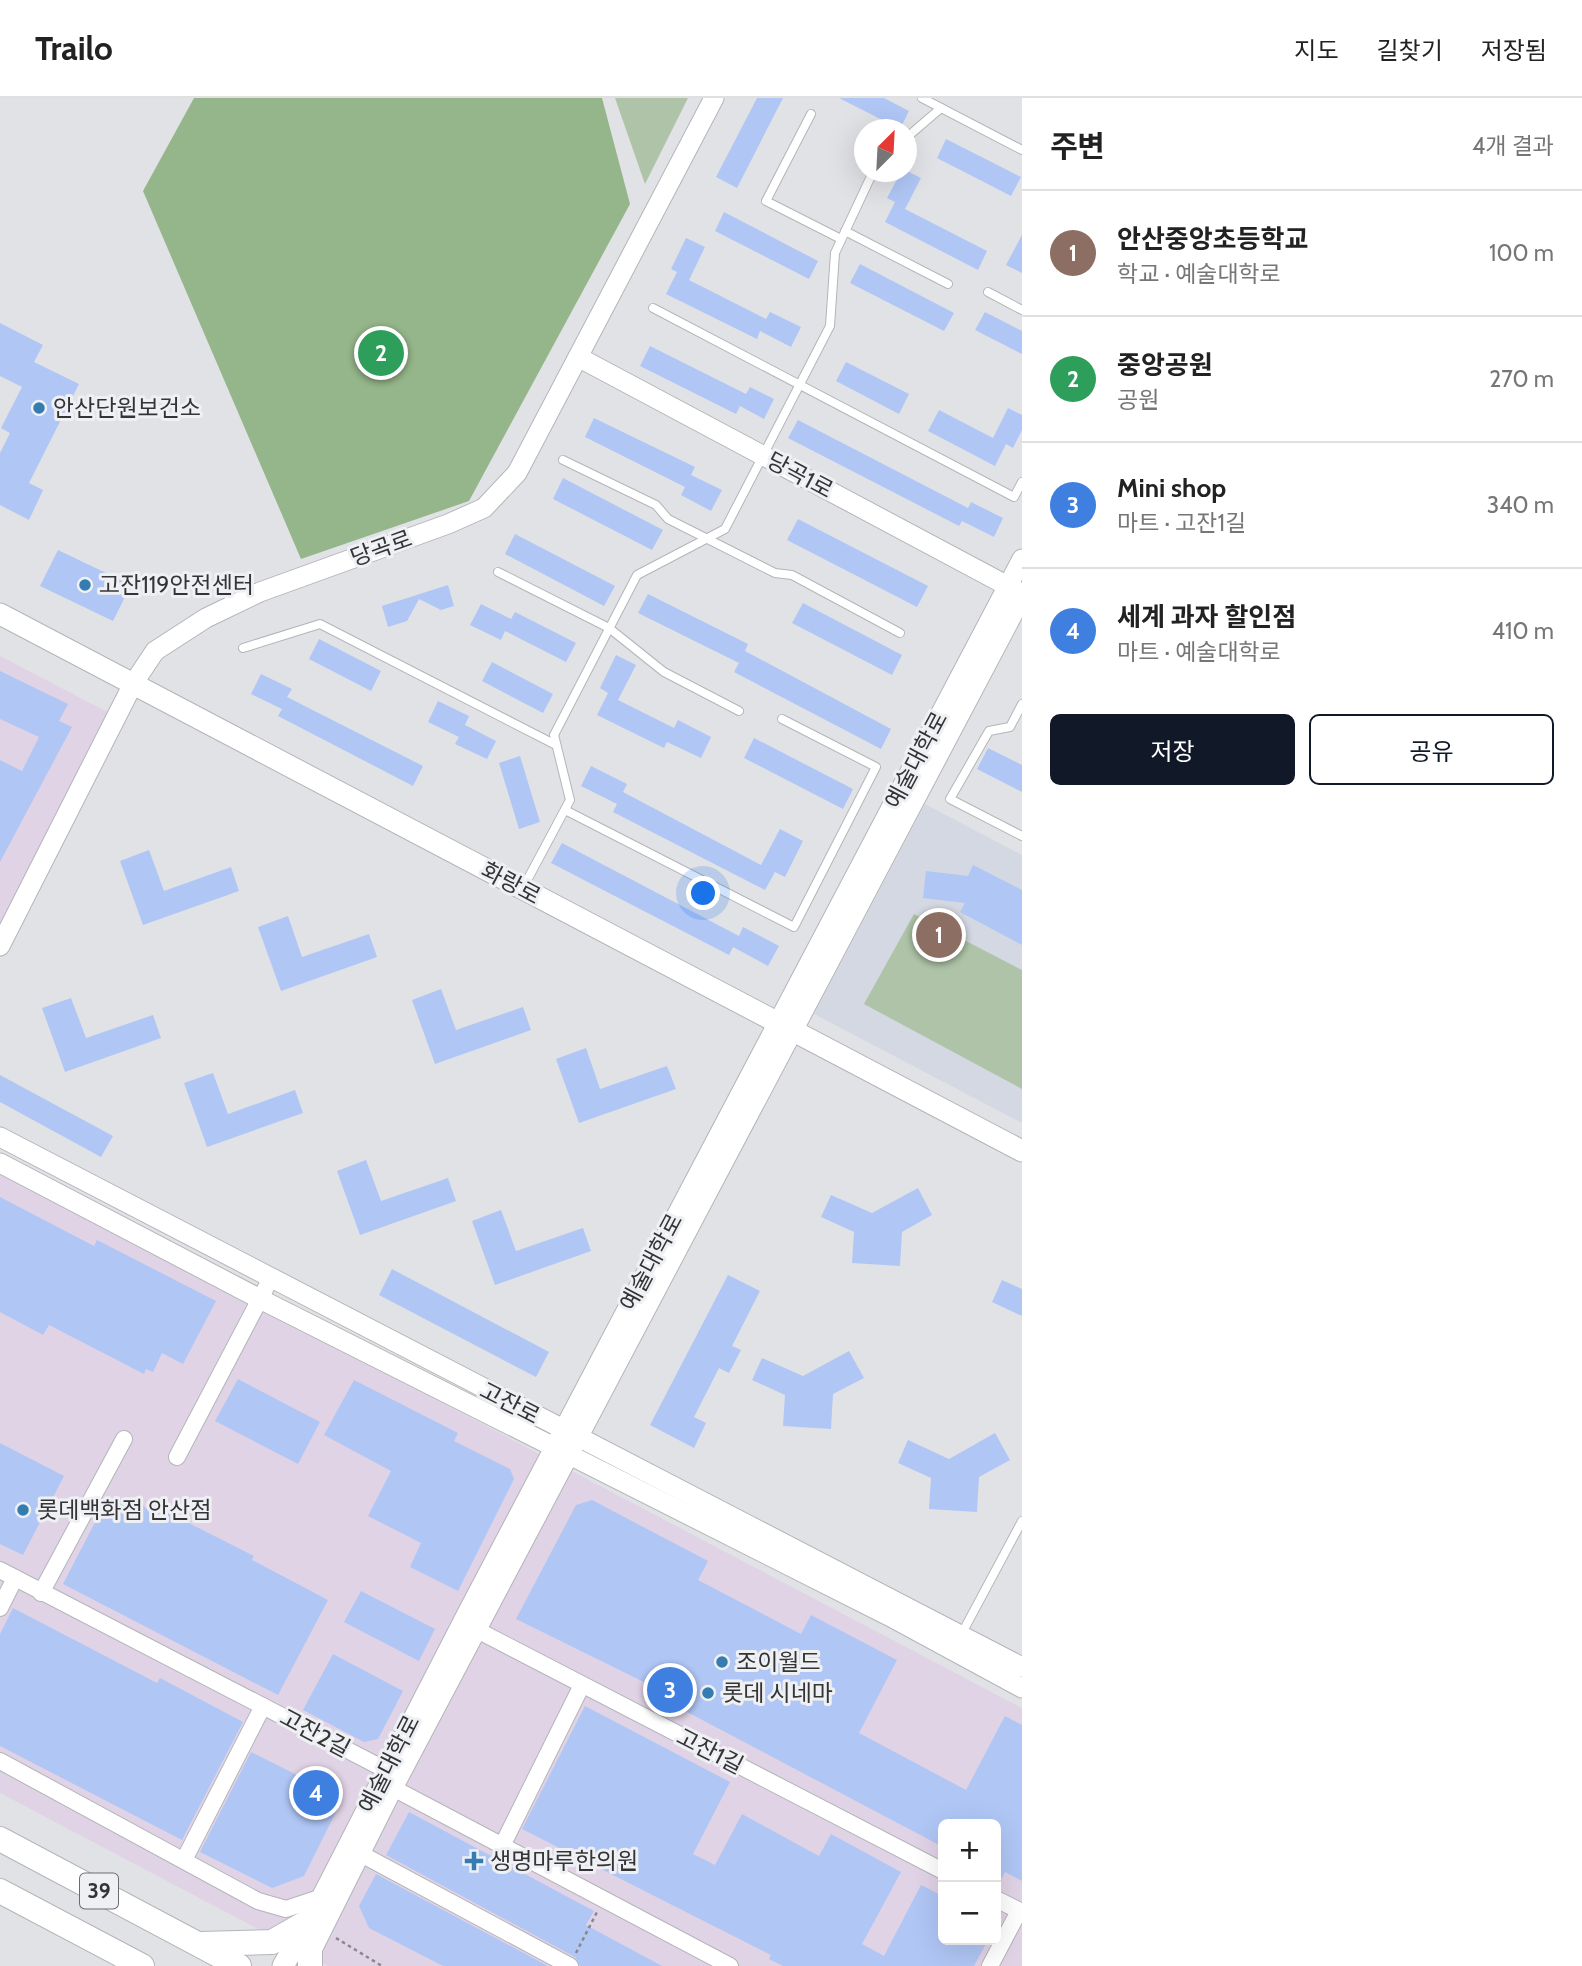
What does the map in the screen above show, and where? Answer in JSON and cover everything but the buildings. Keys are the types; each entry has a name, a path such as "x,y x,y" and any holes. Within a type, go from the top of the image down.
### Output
{"main road":[{"name":"화랑로","path":"0,614 1022,1151"},
{"name":"39","path":"0,1839 239,1966"},
{"name":"39","path":"0,1891 142,1966"},
{"path":"198,1944 272,1942 315,1925"},
{"name":"예술대학로","path":"283,1966 315,1925"}],"street":[{"name":"당곡로","path":"0,946 133,684 155,651 206,618 260,592 448,524 484,508 517,473 715,98"},
{"name":"당곡1로","path":"578,357 1017,592"},
{"name":"예술대학로","path":"308,1962 322,1897 477,1630 571,1434 1017,592 1022,559"},
{"name":"고잔로","path":"0,1137 571,1434 957,1642 1022,1688"},
{"name":"고잔로","path":"0,1163 562,1453 957,1642 1022,1667"},
{"path":"177,1457 271,1278"},
{"path":"41,1593 124,1439"},
{"name":"예술대학로","path":"315,1925 362,1854 390,1779 562,1453"},
{"name":"고잔2길","path":"0,1570 263,1706 502,1846 730,1966"},
{"path":"0,1608 15,1578"},
{"name":"고잔1길","path":"477,1630 938,1868"},
{"path":"502,1846 582,1685"},
{"path":"184,1860 263,1706"},
{"path":"0,1761 258,1901 286,1909 322,1897"},
{"path":"362,1854 570,1966"},
{"path":"990,1966 1021,1911 1001,1901"}],"lane":[{"path":"922,98 1022,150"},
{"path":"917,129 941,108"},
{"path":"811,114 766,201 948,284"},
{"path":"523,889 570,800 554,735 637,575 725,529 830,326 835,253 868,182"},
{"path":"988,292 1022,310"},
{"path":"653,308 1014,497 1022,482"},
{"path":"563,460 656,505 668,519 775,573 792,575 900,633"},
{"path":"498,572 609,628 664,673 739,711"},
{"path":"243,648 320,624 556,746"},
{"path":"1022,704 1010,727 989,731 950,799 1022,836"},
{"path":"565,810 794,927 876,767 782,719"},
{"path":"957,1642 1022,1521"}],"path":[{"path":"570,1966 604,1900"},
{"path":"315,1925 382,1966"}],"shaded area":[{"path":"0,656 115,716 0,934"},
{"path":"925,804 1022,855 1022,1123 814,1014"},
{"path":"0,1170 1022,1708 1022,1966 328,1966 0,1793"}],"green space":[{"path":"194,98 602,98 630,204 469,501 301,559 143,191"},
{"path":"615,98 688,98 645,184"},
{"path":"914,914 1022,970 1022,1089 864,1004"}],"place":[{"name":"중앙공원","path":"381,353"},
{"name":"안산단원보건소","path":"39,408"},
{"name":"고잔119안전센터","path":"85,585"},
{"name":"안산중앙초등학교","path":"939,935"},
{"name":"롯데백화점 안산점","path":"23,1510"},
{"name":"조이월드","path":"722,1662"},
{"name":"Mini shop","path":"670,1690"},
{"name":"롯데 시네마","path":"708,1693"},
{"name":"세계 과자 할인점","path":"316,1793"},
{"name":"생명마루한의원","path":"474,1861"}]}
